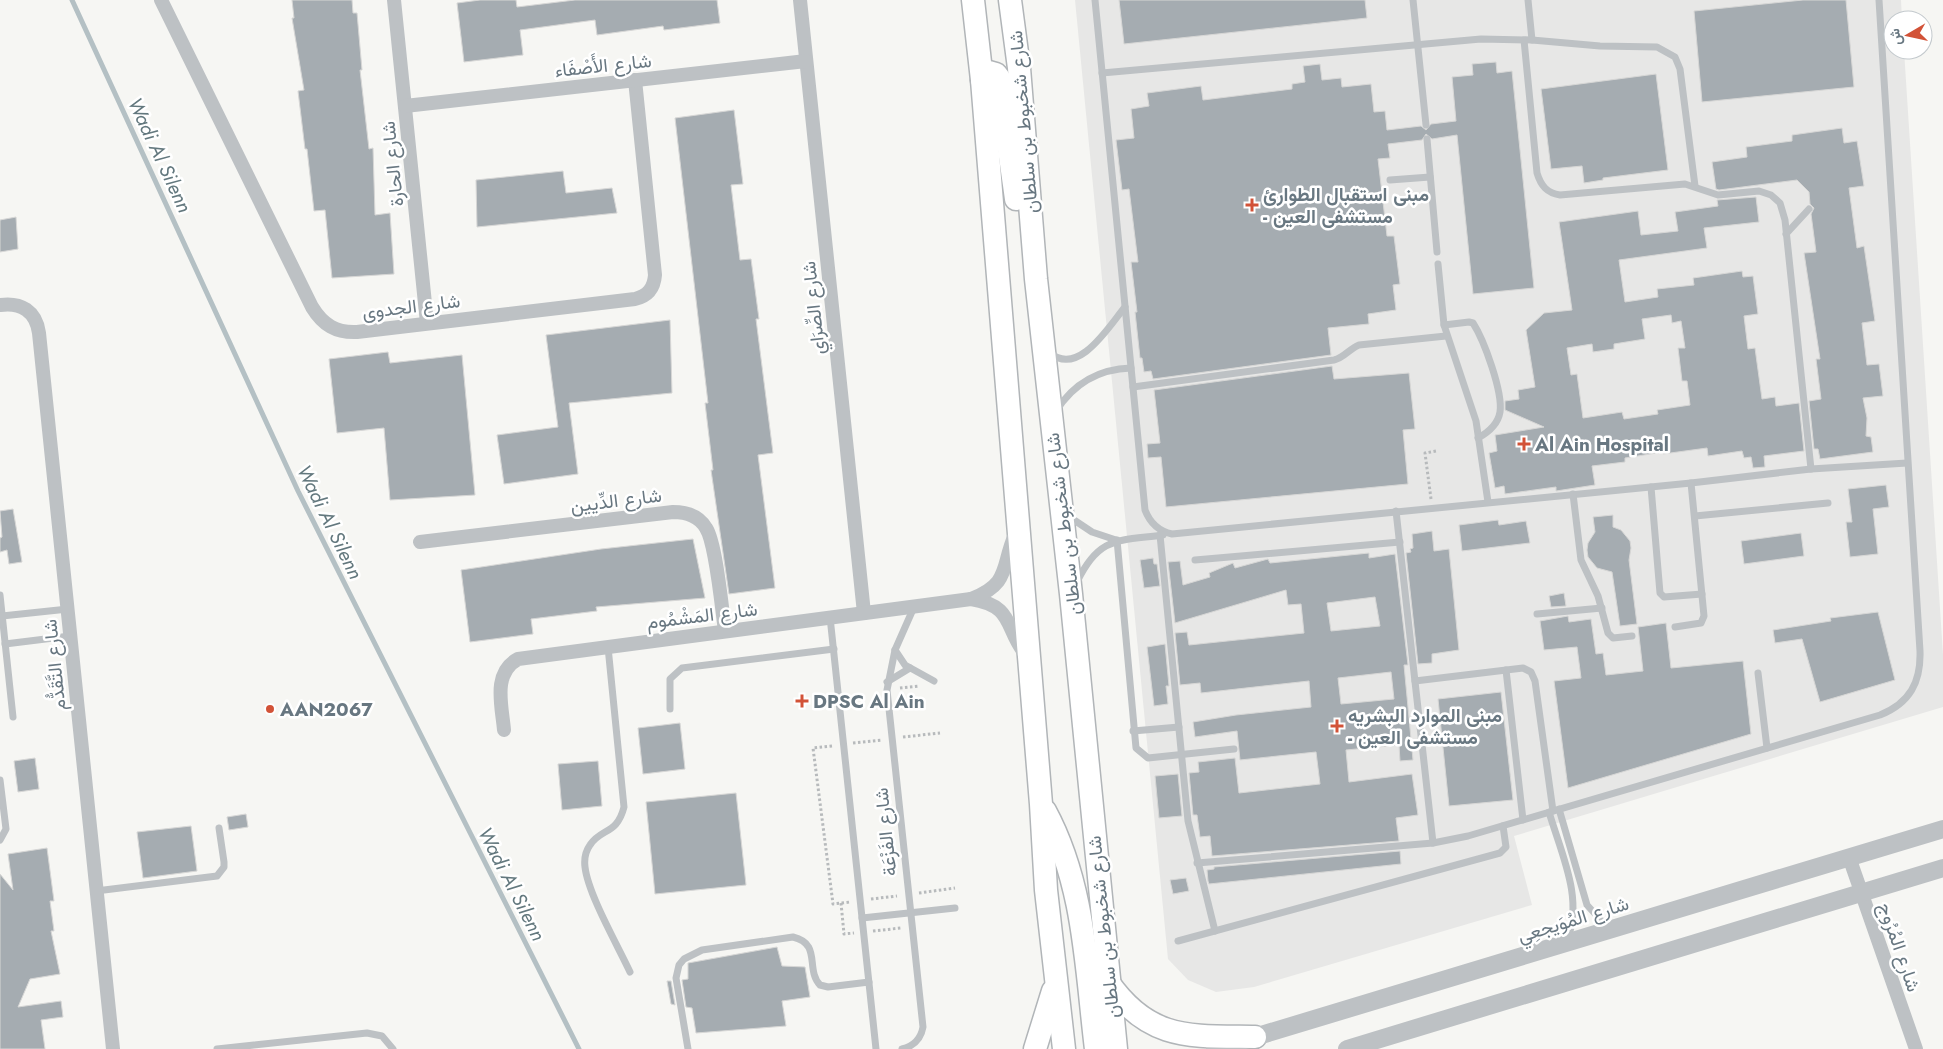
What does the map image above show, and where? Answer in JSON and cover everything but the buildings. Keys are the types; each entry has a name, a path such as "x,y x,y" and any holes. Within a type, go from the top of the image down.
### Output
{"main road":[{"name":"شارع شخبوط بن سلطان","path":"973,0 982,80 1041,804 1046,890 1064,1049"},
{"name":"شارع شخبوط بن سلطان","path":"1010,0 1020,68 1036,279 1071,594 1107,980 1116,1049"},
{"path":"982,80 989,72 996,74 999,78 1019,229 1036,279"},
{"path":"1041,804 1063,848 1077,896 1096,1049"},
{"path":"1035,1049 1046,1016 1056,975"},
{"path":"1107,980 1126,1005 1152,1024 1167,1030 1200,1036 1255,1037"}],"street":[{"name":"شارع الجدوى","path":"161,0 312,307 321,320 334,329 349,332 635,299 648,294 655,275 634,80"},
{"name":"شارع الحارة","path":"394,0 427,324"},
{"name":"شارع الصِّرَاي","path":"800,0 864,613"},
{"name":"شارع الأَصْفَاء","path":"405,106 806,61"},
{"name":"شارع التَّقَدُّم","path":"0,305 16,304 25,308 33,314 38,323 113,1049"},
{"name":"شارع الدِّيين","path":"420,542 673,512 686,513 699,519 710,536 725,631"},
{"name":"شارع المَشْمُوم","path":"504,730 500,682 502,674 511,662 525,657 971,599 989,590 1002,576 1018,529"},
{"name":"شارع المَشْمُوم","path":"971,599 991,604 1007,617 1017,641 1029,658"},
{"name":"شارع المُوَيجعِي","path":"1215,1049 1941,828"},
{"name":"شارع المُرُوج","path":"1848,857 1916,1049"},
{"path":"1347,1049 1943,868"}],"lane":[{"path":"1095,0 1146,510 1148,517 1158,528 1172,534"},
{"path":"1413,0 1426,125"},
{"path":"1528,0 1528,40 1537,173 1545,189 1560,195 1685,184 1718,195 1759,191 1771,195 1783,208 1811,469"},
{"path":"1198,863 1433,843 1503,826 1890,711 1906,700 1917,682 1920,651 1879,0"},
{"path":"1102,73 1481,39 1528,40 1600,46 1650,46 1664,49 1674,57 1680,69 1695,186"},
{"path":"1427,139 1437,252"},
{"path":"1390,180 1430,177"},
{"path":"1786,234 1809,209"},
{"path":"1438,264 1446,336 1469,395 1488,502"},
{"path":"1043,346 1059,358 1073,359 1079,357 1092,346 1125,307"},
{"path":"1444,325 1463,322 1473,323 1493,373 1500,399 1500,413 1493,427 1478,438"},
{"path":"1133,387 1334,360 1343,357 1349,350 1359,345 1446,336"},
{"path":"1051,423 1063,400 1082,382 1106,371 1131,368"},
{"path":"1071,594 1090,559 1101,548 1116,540 1433,507 1691,483 1811,469 1907,463"},
{"path":"1675,627 1701,623 1703,620 1691,483"},
{"path":"1651,487 1660,593 1667,598 1702,594"},
{"path":"1572,494 1581,560 1602,608 1610,636 1613,638 1632,636"},
{"path":"1695,516 1828,503"},
{"path":"1061,508 1086,529 1116,540"},
{"path":"1396,511 1433,843"},
{"path":"1160,535 1188,821 1215,931"},
{"path":"1116,540 1136,748 1143,756 1148,758 1234,748"},
{"path":"1195,560 1400,542"},
{"path":"0,595 13,717"},
{"name":"شارع الفَزْعَة","path":"902,1049 908,1048 918,1039 923,1027 887,686 894,650 914,606"},
{"path":"1537,614 1602,608"},
{"path":"2,616 68,609"},
{"name":"شارع الفَزْعَة","path":"830,617 876,1049"},
{"path":"5,644 70,636"},
{"path":"608,646 624,807 618,823 589,846 584,865 588,883 630,972"},
{"path":"670,710 669,684 673,674 682,668 834,649"},
{"path":"894,650 910,668 934,681"},
{"path":"887,686 910,668"},
{"path":"1415,681 1523,668 1531,672 1535,681 1554,811 1574,899 1573,924 1566,943"},
{"path":"1506,670 1522,820"},
{"path":"1758,674 1767,748"},
{"path":"1133,731 1179,727"},
{"path":"0,780 6,829 0,840"},
{"path":"1554,811 1587,904 1609,930"},
{"path":"1178,941 1500,853 1505,850 1506,845 1503,826"},
{"path":"96,892 217,876 224,868 220,828"},
{"path":"862,918 955,908"},
{"path":"688,1049 676,978 679,965 695,952 793,937 809,947 815,977 820,985 828,988 869,982"},
{"path":"217,1049 367,1033 382,1036 393,1049"}],"path":[{"path":"1433,507 1424,453 1436,451"},
{"path":"887,686 925,685"}],"shaded area":[{"name":"Al Ain Hospital","path":"1075,0 1901,0 1902,10 1883,10 1883,60 1905,60 1943,655 1943,707 1514,836 1532,905 1254,987 1216,992 1188,980 1168,959"}],"waterway":[{"name":"Wadi Al Silenn","path":"72,0 298,491 579,1049"}],"place":[{"name":"مبنى استقبال الطوارئ - مستشفى العين","path":"1252,205"},
{"name":"Al Ain Hospital","path":"1524,444"},
{"name":"DPSC Al Ain","path":"802,701"},
{"name":"AAN2067","path":"270,709"},
{"name":"مبنى الموارد البشريه - مستشفى العين","path":"1337,726"}]}
